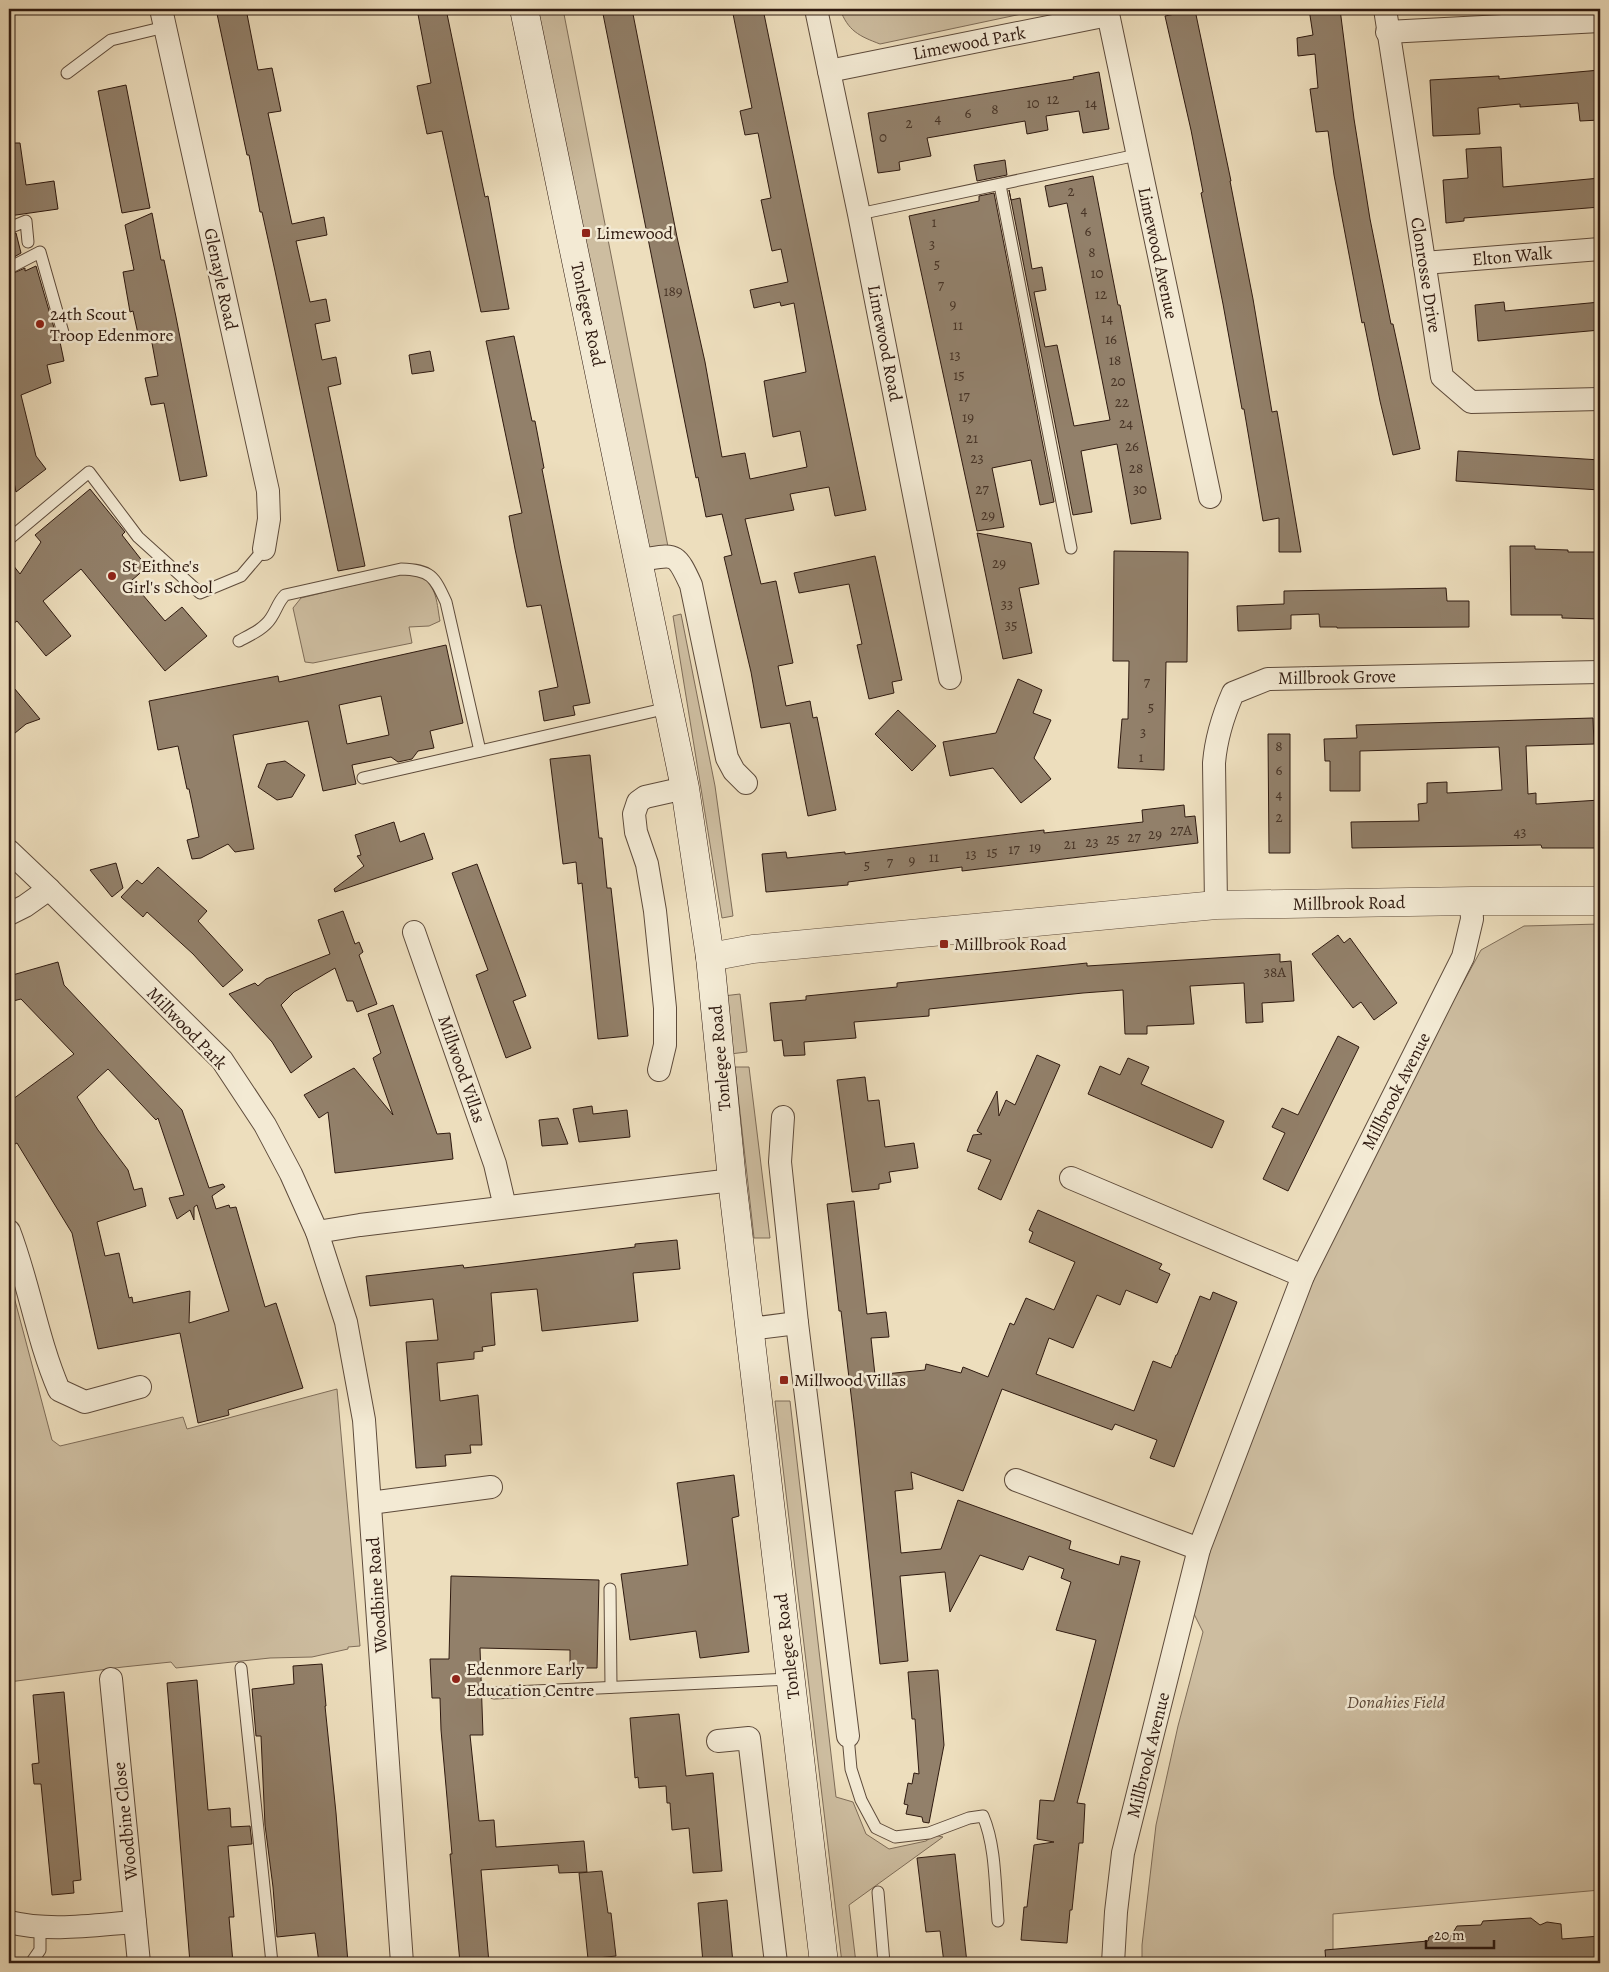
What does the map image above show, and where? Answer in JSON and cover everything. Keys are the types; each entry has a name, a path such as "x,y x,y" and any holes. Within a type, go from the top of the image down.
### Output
{"main road":[{"name":"Tonlegee Road","path":"524,9 685,788 710,957 732,1180 824,1963"},
{"name":"Millbrook Road","path":"710,957 754,949 1216,905 1600,901"}],"street":[{"name":"Limewood Road","path":"816,9 859,214 950,678"},
{"name":"Clonrosse Drive","path":"1384,9 1442,377 1471,402 1600,399"},
{"name":"Limewood Park","path":"830,71 1107,12"},
{"name":"Limewood Avenue","path":"1107,12 1210,497"},
{"name":"Glenayle Road","path":"163,18 268,491 269,519 264,549"},
{"path":"1388,32 1600,21"},
{"name":"Elton Walk","path":"1424,263 1600,249"},
{"path":"639,560 671,556 680,562 691,585 727,758 734,771 746,783"},
{"name":"Millbrook Grove","path":"1216,905 1214,763 1216,744 1223,718 1233,693 1268,679 1600,672"},
{"path":"659,1070 665,1045 665,1008 655,911 647,864 636,832 634,814 638,802 645,797 685,788"},
{"name":"Millwood Park","path":"9,851 222,1060 265,1124 291,1174 317,1232"},
{"path":"9,914 25,906 49,889"},
{"name":"Millbrook Avenue","path":"1113,1963 1116,1912 1123,1853 1199,1550 1303,1276 1463,957 1472,919 1471,901"},
{"name":"Millwood Villas","path":"414,932 495,1164 505,1207"},
{"path":"783,1118 780,1162 797,1323 848,1736"},
{"path":"1071,1178 1303,1276"},
{"path":"317,1232 732,1180"},
{"path":"9,1231 40,1338 58,1390 84,1402 140,1387"},
{"name":"Woodbine Road","path":"317,1232 346,1322 364,1420 402,1963"},
{"path":"750,1329 797,1323"},
{"path":"1016,1480 1199,1550"},
{"path":"370,1503 491,1487"},
{"name":"Woodbine Close","path":"112,1679 139,1963"},
{"path":"718,1741 749,1738 776,1963"},
{"path":"9,1922 57,1927 135,1922"}],"lane":[{"path":"67,73 110,40 163,18"},
{"path":"859,214 1137,155"},
{"path":"1000,184 1071,548"},
{"path":"9,228 26,222 28,242"},
{"path":"9,268 40,252 64,336"},
{"path":"9,539 89,472 138,537 200,593 241,576 264,549"},
{"path":"239,641 259,630 271,618 278,602 285,595 401,569 416,569 428,573 436,581 446,602 480,751"},
{"path":"363,778 669,708"},
{"path":"610,1589 611,1687"},
{"path":"241,1668 272,1963"},
{"path":"494,1693 791,1679"},
{"path":"848,1736 851,1769 861,1800 876,1828 895,1837 929,1833 969,1818 983,1816 991,1838 998,1921"},
{"path":"878,1892 884,1963"},
{"path":"31,1963 40,1950 40,1926"}],"green space":[{"path":"524,9 563,9 671,562 638,556"},
{"path":"840,9 1045,9 880,44 855,32 847,23"},
{"path":"400,574 414,575 426,580 433,590 440,621 429,626 409,627 412,643 313,663 305,662 293,608 301,598"},
{"path":"681,614 715,786 733,916 722,918 673,616"},
{"name":"Donahies Field","path":"1600,924 1600,1890 1333,1914 1333,1963 1142,1963 1142,1945 1156,1825 1178,1726 1203,1632 1187,1600 1303,1277 1481,950 1524,926"},
{"path":"740,994 747,1052 721,1055 715,997"},
{"path":"735,1067 749,1067 770,1238 754,1238"},
{"path":"9,1278 52,1440 60,1446 183,1417 187,1429 337,1389 360,1646 348,1647 348,1649 312,1657 270,1658 176,1668 171,1662 9,1682"},
{"path":"775,1401 790,1401 836,1797 853,1802 866,1834 889,1849 926,1841 934,1835 943,1837 849,1905 856,1963 842,1963"}],"building":[{"path":"216,9 246,9 258,70 272,68 281,111 268,113 292,224 324,217 327,235 296,241 310,302 326,299 330,321 315,324 322,360 336,357 341,384 328,387 365,566 338,571 275,271 262,212 260,212 249,155 247,155"},
{"path":"417,9 446,9 485,197 488,196 509,309 481,312 442,131 427,134 417,86 431,83"},
{"path":"602,9 632,9 677,237 705,362 722,457 745,453 750,479 807,467 800,431 773,437 764,381 806,372 794,303 781,306 780,302 754,308 750,290 788,282 781,249 772,251 761,200 771,198 758,133 745,135 740,111 752,108 732,9 763,9 866,510 835,516 829,487 790,494 794,510 745,519 761,584 776,581 793,663 778,666 786,706 810,701 813,718 817,717 836,810 808,816 790,723 761,728 751,672 724,557 732,555 722,514 706,517 698,477 696,478"},
{"path":"1309,9 1340,9 1354,119 1370,219 1391,324 1393,324 1420,449 1393,455 1364,322 1362,323 1334,175 1328,131 1316,132 1310,89 1318,88 1315,54 1298,56 1297,38 1313,35"},
{"path":"1195,10 1231,181 1272,412 1277,411 1301,552 1279,552 1279,518 1263,521 1244,409 1242,409 1191,130 1165,16"},
{"path":"1600,70 1600,120 1580,121 1578,103 1520,107 1520,104 1478,108 1480,134 1433,136 1430,80 1499,76 1499,79"},
{"path":"1099,72 1109,129 1083,133 1079,111 1046,116 1048,130 1027,134 1025,121 927,138 931,156 899,162 900,170 878,173 868,113 1074,79 1073,77"},
{"path":"126,85 150,208 122,213 98,91"},
{"path":"9,143 20,143 26,185 54,181 58,209 9,216"},
{"path":"1501,147 1503,187 1600,178 1600,207 1464,218 1464,221 1446,223 1443,180 1468,178 1466,149"},
{"path":"1005,160 1007,175 977,181 974,165"},
{"path":"1093,176 1161,519 1131,524 1117,444 1081,451 1092,512 1073,515 1009,190 1011,200 1020,198 1032,269 1042,267 1046,290 1034,292 1045,347 1057,345 1074,426 1110,420 1067,203 1049,207 1045,186"},
{"path":"994,193 1054,502 1040,505 1031,460 992,468 1004,527 977,531 909,216 979,201 979,196"},
{"path":"152,213 161,260 164,260 176,317 207,476 180,481 164,403 151,405 145,378 158,376 150,332 138,334 133,311 130,312 123,272 134,270 125,225"},
{"path":"16,233 21,253 9,260 9,235"},
{"path":"36,266 57,338 60,342 64,361 47,365 51,383 21,395 36,456 46,469 16,492 9,458 9,275 25,268 25,271"},
{"path":"1504,302 1505,311 1600,302 1600,330 1478,341 1475,305"},
{"path":"514,336 532,421 535,421 544,468 542,469 590,703 573,706 575,715 544,721 539,691 558,687 541,605 527,607 509,516 522,513 486,341"},
{"path":"430,351 434,371 412,374 409,355"},
{"path":"1458,451 1600,460 1600,490 1456,481"},
{"name":"St Eithne's Girl's School","path":"90,489 125,532 122,535 147,567 131,581 165,621 182,607 207,636 165,671 81,569 43,601 71,636 46,656 17,621 9,627 9,560 20,574 41,542 35,535"},
{"path":"977,533 1031,543 1039,584 1019,588 1032,653 1003,659"},
{"path":"1510,546 1535,546 1535,549 1568,550 1568,552 1600,552 1600,619 1562,618 1562,615 1511,615"},
{"path":"1114,551 1188,552 1187,662 1166,662 1164,770 1118,768 1122,719 1128,719 1129,661 1113,661"},
{"path":"875,556 902,680 892,682 894,693 869,699 857,645 862,644 849,584 799,593 794,573"},
{"path":"1446,588 1447,601 1469,601 1469,627 1320,627 1319,614 1291,615 1291,629 1238,631 1237,606 1284,604 1284,591"},
{"path":"446,645 463,723 430,731 434,748 418,751 412,759 398,762 391,757 352,765 356,784 323,791 308,721 233,735 254,849 235,852 228,844 201,858 192,859 187,840 199,837 178,746 158,750 149,701 278,676 279,682","holes":["381,696 389,735 347,744 339,705"]},
{"path":"1018,679 1042,690 1033,713 1051,720 1034,758 1051,779 1021,803 993,768 950,776 943,742 996,733"},
{"path":"9,682 40,719 26,724 9,738"},
{"path":"898,710 936,746 912,771 875,734"},
{"path":"1593,718 1594,744 1526,746 1528,794 1536,793 1536,804 1600,800 1600,848 1542,848 1541,845 1352,848 1351,822 1419,821 1418,804 1427,803 1427,783 1447,782 1447,793 1502,790 1499,747 1360,751 1360,791 1330,791 1330,761 1325,761 1324,739 1357,738 1356,725"},
{"path":"1268,734 1290,734 1290,853 1269,853"},
{"path":"590,755 599,838 602,838 607,888 611,888 628,1036 598,1039 582,883 578,884 576,862 563,864 550,759"},
{"path":"285,761 305,775 292,797 277,800 258,787 267,764"},
{"path":"1184,805 1185,817 1195,816 1198,843 962,871 962,867 848,882 848,885 766,892 762,854 786,852 787,858 845,852 845,854 1044,830 1044,833 1143,822 1142,810"},
{"path":"394,822 400,842 424,833 433,859 335,892 334,889 364,866 357,856 361,855 355,835"},
{"path":"116,863 123,888 112,897 90,870"},
{"path":"477,864 526,996 513,1001 531,1048 506,1058 476,975 488,970 452,873"},
{"path":"158,867 207,911 198,921 243,970 223,987 193,954 147,912 143,917 121,897 137,880 142,884"},
{"path":"343,911 355,944 359,942 363,952 359,955 377,1004 357,1012 353,1001 347,1001 335,968 294,992 281,1005 312,1057 291,1073 272,1042 229,994 255,983 258,986 266,979 330,954 318,920"},
{"path":"1338,935 1344,943 1350,938 1397,1003 1374,1020 1361,1002 1353,1008 1312,954"},
{"path":"1280,954 1280,962 1291,961 1294,1001 1262,1003 1263,1022 1246,1023 1244,983 1190,986 1194,1024 1147,1026 1147,1034 1125,1034 1123,990 929,1009 929,1016 854,1022 856,1038 804,1042 805,1055 784,1056 782,1040 774,1041 770,1003 806,1000 806,996 897,987 897,983 1087,963 1087,966"},
{"path":"58,962 64,985 182,1110 209,1188 223,1184 225,1187 212,1196 216,1209 229,1205 230,1208 236,1207 265,1307 276,1303 303,1388 228,1410 229,1415 198,1423 180,1333 98,1349 72,1233 17,1143 15,1144 9,1135 9,1102 74,1054 21,999 9,1002 9,976","holes":["108,1069 156,1120 158,1118 184,1195 169,1198 177,1219 190,1210 194,1220 194,1207 197,1205 229,1311 189,1323 190,1291 133,1303 132,1297 129,1298 119,1253 105,1256 97,1222 146,1206 142,1188 134,1190 128,1170 98,1130 77,1097"]},
{"path":"393,1005 437,1134 450,1133 453,1159 335,1173 328,1112 319,1118 304,1095 354,1068 393,1115 373,1058 381,1053 368,1014"},
{"path":"1338,1036 1359,1047 1288,1191 1263,1179 1285,1133 1272,1127 1282,1108 1298,1115"},
{"path":"1037,1055 1060,1065 1001,1200 978,1189 991,1160 967,1151 973,1135 982,1134 977,1131 997,1091 999,1116 1006,1100 1015,1105"},
{"path":"1128,1058 1149,1067 1141,1084 1224,1121 1212,1148 1088,1094 1100,1066 1120,1075"},
{"path":"865,1077 868,1101 879,1100 885,1147 914,1143 918,1168 889,1172 891,1182 879,1184 879,1189 852,1192 837,1080"},
{"path":"592,1106 593,1114 627,1110 630,1137 579,1142 573,1109"},
{"path":"558,1118 568,1144 542,1146 539,1120"},
{"path":"854,1201 867,1314 886,1312 889,1337 871,1338 875,1375 925,1370 926,1364 961,1373 963,1367 988,1377 1010,1323 1014,1325 1026,1298 1054,1310 1075,1262 1029,1242 1033,1232 1029,1230 1038,1210 1162,1264 1159,1269 1170,1274 1157,1303 1126,1290 1120,1305 1097,1295 1073,1348 1049,1338 1036,1374 1134,1411 1153,1361 1171,1368 1200,1296 1210,1300 1213,1292 1237,1302 1174,1467 1150,1458 1157,1440 1115,1424 1112,1430 1002,1389 963,1491 911,1472 913,1489 895,1491 901,1553 941,1549 958,1500 1071,1541 1069,1549 1119,1565 1121,1556 1140,1561 1077,1803 1085,1804 1083,1843 1079,1843 1067,1943 1021,1940 1024,1907 1027,1907 1034,1845 1054,1842 1037,1839 1040,1800 1054,1801 1096,1640 1056,1630 1071,1582 1061,1578 1064,1569 1029,1556 1023,1570 980,1555 950,1612 945,1572 900,1576 908,1661 880,1664 855,1428 827,1204"},
{"path":"677,1240 680,1269 633,1273 638,1321 542,1331 537,1289 491,1293 495,1345 482,1347 483,1351 474,1352 474,1359 437,1363 440,1401 478,1395 482,1445 470,1445 471,1453 445,1455 446,1466 416,1468 406,1342 438,1340 433,1299 370,1306 366,1276 463,1265 464,1268 635,1247 635,1244"},
{"path":"734,1475 739,1516 732,1518 749,1652 700,1658 696,1631 630,1640 621,1574 688,1565 677,1483"},
{"path":"451,1576 599,1580 597,1668 570,1668 570,1650 480,1648 483,1735 470,1735 479,1821 494,1820 496,1847 584,1841 587,1872 559,1873 558,1865 481,1870 489,1963 460,1963 450,1854 452,1854 440,1698 432,1698 430,1659 449,1659"},
{"path":"322,1664 348,1963 319,1963 315,1933 277,1937 265,1825 261,1736 256,1736 252,1689 294,1684 293,1666"},
{"path":"938,1670 944,1745 929,1823 923,1822 922,1817 906,1814 908,1805 904,1804 908,1783 912,1784 914,1773 919,1774 915,1719 912,1719 908,1672"},
{"path":"197,1680 208,1810 230,1808 231,1827 250,1826 252,1844 228,1846 234,1917 229,1917 233,1963 190,1963 167,1683"},
{"path":"64,1692 81,1880 73,1881 74,1893 52,1895 41,1784 34,1784 32,1764 39,1763 33,1695"},
{"path":"679,1714 686,1776 713,1773 722,1871 693,1873 689,1828 672,1830 670,1803 667,1803 666,1786 639,1788 638,1777 635,1778 630,1718"},
{"path":"955,1854 967,1963 944,1963 940,1931 926,1932 917,1858"},
{"path":"602,1871 608,1913 611,1913 616,1956 588,1959 579,1873"},
{"path":"727,1900 733,1963 703,1963 698,1903"},
{"path":"1531,1918 1540,1925 1547,1922 1561,1924 1562,1939 1600,1936 1600,1963 1326,1963 1325,1950 1428,1941 1429,1937 1438,1933 1451,1936 1457,1926 1481,1925 1483,1921"}],"place":[{"name":"Limewood","path":"586,233"},
{"name":"24th Scout Troop Edenmore","path":"40,324"},
{"name":"St Eithne's Girl's School","path":"112,576"},
{"name":"Millbrook Road","path":"944,944"},
{"name":"Millwood Villas","path":"784,1380"},
{"name":"Edenmore Early Education Centre","path":"456,1679"}]}
